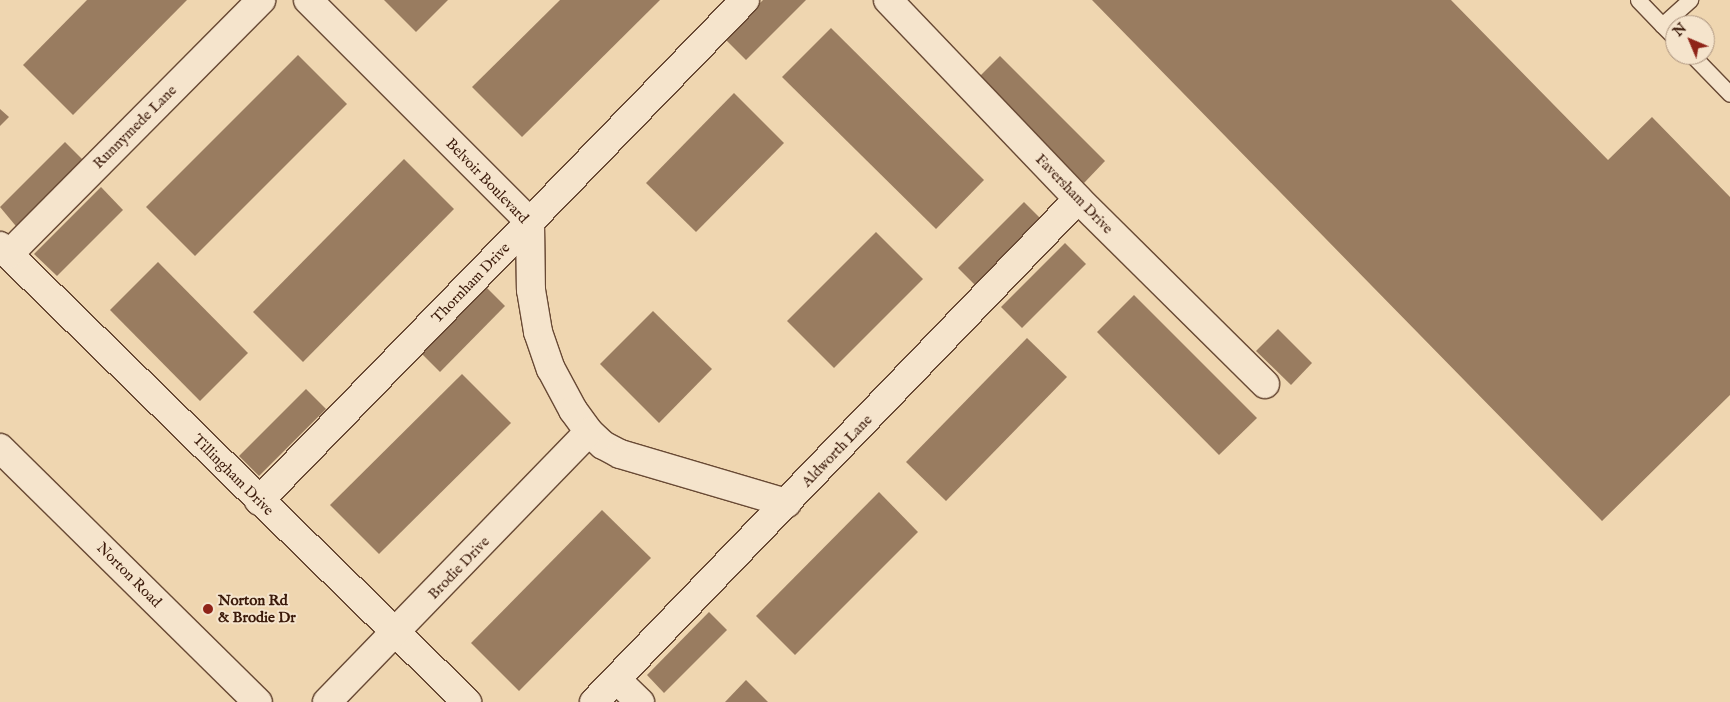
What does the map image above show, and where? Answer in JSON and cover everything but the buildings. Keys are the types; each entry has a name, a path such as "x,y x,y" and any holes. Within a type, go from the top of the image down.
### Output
{"street":[{"name":"Runnymede Lane","path":"4,250 260,0"},
{"name":"Belvoir Boulevard","path":"308,0 530,222 531,290 538,332 551,369 573,410 589,432 603,445 620,454 787,503"},
{"name":"Thornham Drive","path":"259,501 745,0"},
{"name":"Faversham Drive","path":"888,0 1078,199 1265,384"},
{"name":"Aldworth Lane","path":"594,702 1078,199"},
{"name":"Tillingham Drive","path":"4,250 395,634 467,702"},
{"name":"Brodie Drive","path":"328,702 589,432"},
{"name":"Norton Road","path":"0,448 258,702"},
{"path":"617,680 640,702"}],"lane":[{"path":"1638,0 1665,28"},
{"path":"1662,25 1690,0"},
{"path":"1702,65 1730,94"}],"place":[{"name":"Norton Rd & Brodie Dr","path":"208,609"}]}
